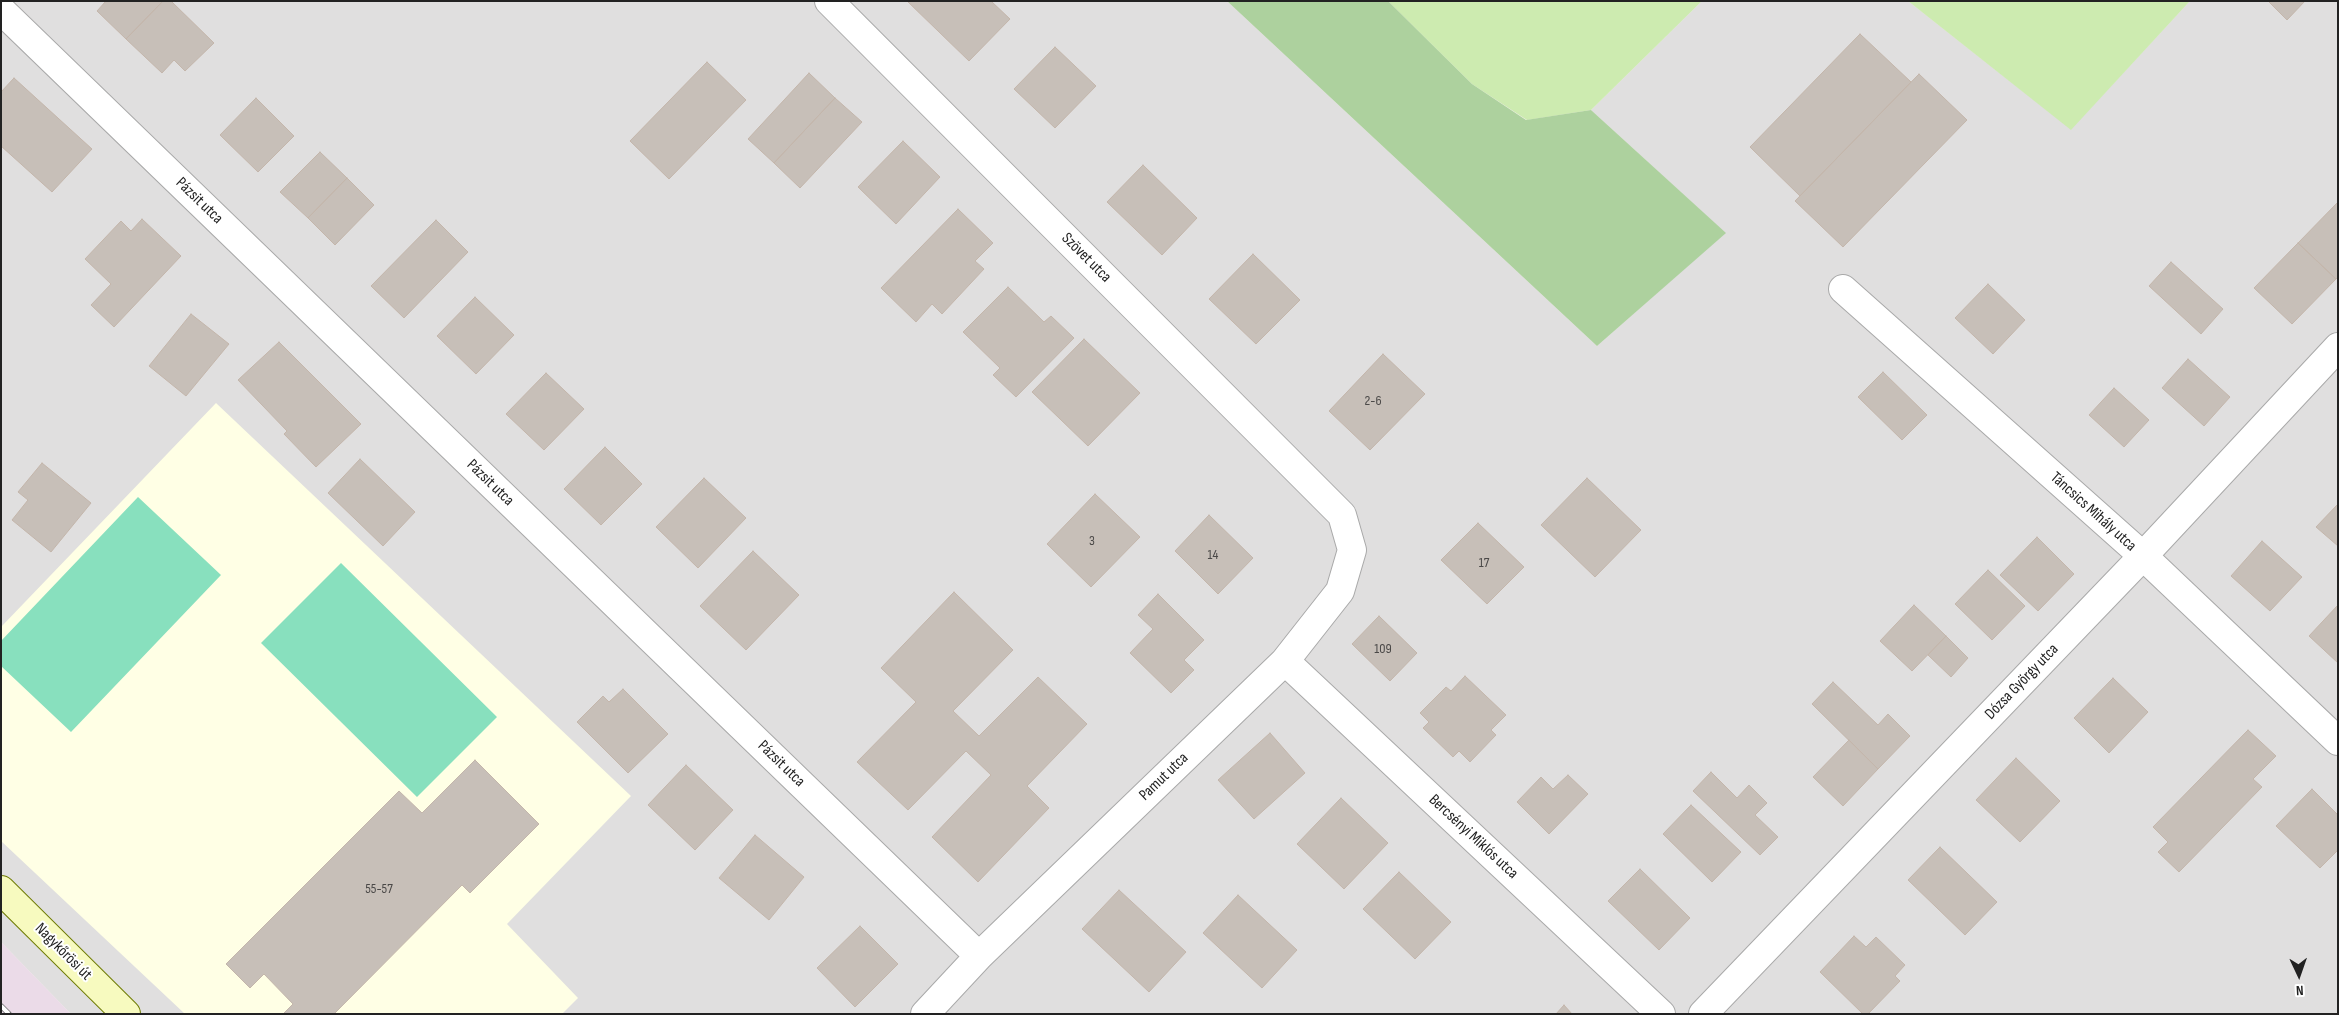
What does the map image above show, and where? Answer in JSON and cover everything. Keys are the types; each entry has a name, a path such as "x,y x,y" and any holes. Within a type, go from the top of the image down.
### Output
{"main road":[{"name":"Nagykőrösi út","path":"1,890 126,1014"}],"street":[{"name":"Szövet utca","path":"829,1 1342,515"},
{"name":"Pázsit utca","path":"1,10 979,956"},
{"name":"Táncsics Mihály utca","path":"1843,289 2143,556 2338,741"},
{"name":"Dózsa György utca","path":"1703,1014 2143,556 2338,346"},
{"name":"Pamut utca","path":"926,1014 979,956 1286,661 1340,591 1352,550 1342,515"},
{"name":"Bercsényi Miklós utca","path":"1286,661 1661,1014"}],"shaded area":[{"path":"1,1 1227,1 1597,346 1725,233 1591,110 1702,1 1908,1 2071,129 2190,1 2338,1 2338,1014 71,1014 1,942"},
{"path":"216,403 631,796 507,924 578,998 562,1014 185,1014 1,841 1,627"},
{"path":"1,942 71,1014 1,1014"}],"green space":[{"path":"1227,1 1388,1 1472,84 1526,120 1591,110 1726,233 1597,346"},
{"path":"1388,1 1702,1 1591,110 1527,120 1472,84"},
{"path":"1908,1 2190,1 2071,130"},
{"path":"138,497 221,575 71,732 1,666 1,641"},
{"path":"341,563 497,717 417,797 261,643"}],"building":[{"path":"106,1 163,1 126,39 97,11"},
{"path":"163,1 171,1 214,43 185,71 174,60 162,73 126,39"},
{"path":"907,1 991,1 1010,19 969,61"},
{"path":"2268,1 2305,1 2287,20"},
{"path":"1860,34 1911,82 1800,196 1750,147"},
{"path":"1055,47 1096,86 1055,128 1014,89"},
{"path":"707,62 746,100 669,179 630,141"},
{"path":"809,73 835,98 774,163 748,139"},
{"path":"1919,74 1967,120 1843,247 1795,201"},
{"path":"14,78 92,149 52,192 1,146 1,92"},
{"path":"256,98 294,136 258,172 220,135"},
{"path":"835,98 862,122 800,188 774,163"},
{"path":"903,141 940,177 896,224 858,187"},
{"path":"320,152 347,178 308,218 280,192"},
{"path":"1143,165 1197,218 1162,255 1107,202"},
{"path":"347,178 374,205 335,245 308,218"},
{"path":"2338,202 2338,277 2336,279 2298,243"},
{"path":"958,209 993,243 975,261 984,269 942,314 932,304 916,322 881,288"},
{"path":"142,219 181,256 114,327 91,305 111,284 85,259 121,221 131,231"},
{"path":"436,220 468,252 404,318 371,286"},
{"path":"2298,243 2336,279 2292,324 2254,288"},
{"path":"1253,254 1300,300 1256,344 1209,299"},
{"path":"2171,262 2223,309 2201,334 2149,286"},
{"path":"1988,284 2025,320 1993,354 1955,318"},
{"path":"1008,287 1044,322 1051,316 1074,338 1016,397 993,375 1000,368 963,332"},
{"path":"475,297 514,335 476,374 437,336"},
{"path":"191,314 229,344 186,396 149,366"},
{"path":"1084,339 1140,393 1088,446 1032,392"},
{"path":"279,342 361,424 316,467 284,434 287,431 238,380"},
{"path":"1383,354 1425,394 1370,450 1329,411"},
{"path":"2188,359 2230,397 2204,426 2162,388"},
{"path":"1883,372 1927,415 1902,440 1858,397"},
{"path":"546,373 584,409 544,450 506,414"},
{"path":"2114,388 2149,420 2124,447 2089,415"},
{"path":"605,447 642,484 601,525 564,489"},
{"path":"360,459 415,512 383,546 328,493"},
{"path":"42,463 91,503 51,552 12,520 28,500 18,492"},
{"path":"704,478 746,518 698,568 656,527"},
{"path":"1587,478 1641,530 1595,577 1541,525"},
{"path":"1095,494 1140,537 1091,587 1047,544"},
{"path":"2338,504 2338,546 2316,527"},
{"path":"1209,515 1253,558 1218,594 1175,551"},
{"path":"1478,523 1524,567 1487,604 1441,560"},
{"path":"2037,537 2074,574 2038,611 2000,575"},
{"path":"2262,541 2302,577 2270,611 2231,576"},
{"path":"753,551 799,595 746,650 700,606"},
{"path":"1988,570 2025,606 1992,640 1955,604"},
{"path":"954,592 1013,650 953,711 979,736 1038,677 1087,724 1027,786 1049,808 978,882 932,837 991,775 966,751 908,810 857,762 916,702 881,668"},
{"path":"1158,594 1204,640 1184,660 1194,670 1171,693 1130,653 1153,629 1138,615"},
{"path":"1914,605 1946,636 1912,671 1880,641"},
{"path":"2338,605 2338,663 2309,636"},
{"path":"1379,616 1417,653 1390,681 1352,644"},
{"path":"1946,636 1968,658 1951,677 1928,655"},
{"path":"1465,676 1506,715 1491,730 1496,735 1470,762 1459,751 1453,757 1423,728 1429,722 1420,713 1446,687 1451,691"},
{"path":"2113,678 2148,712 2109,753 2074,718"},
{"path":"1833,682 1878,725 1888,714 1910,736 1878,769 1812,704"},
{"path":"623,689 668,734 628,773 577,722 603,696 609,702"},
{"path":"2248,730 2276,756 2253,779 2262,787 2179,872 2158,852 2168,842 2153,827"},
{"path":"1270,733 1305,773 1254,819 1218,780"},
{"path":"1849,740 1878,769 1843,806 1813,777"},
{"path":"2016,758 2060,801 2020,842 1976,800"},
{"path":"475,760 539,824 470,893 462,885 334,1014 283,1014 293,1004 264,974 250,988 226,964 399,791 422,813"},
{"path":"686,765 733,810 695,850 648,805"},
{"path":"1711,772 1737,798 1749,785 1767,803 1755,815 1778,837 1760,855 1693,791"},
{"path":"1568,775 1588,794 1549,834 1517,802 1541,777 1553,789"},
{"path":"2312,789 2338,815 2338,850 2320,868 2276,826"},
{"path":"1341,798 1388,843 1344,889 1297,844"},
{"path":"1691,805 1741,852 1712,882 1663,834"},
{"path":"755,835 804,877 769,920 719,878"},
{"path":"1940,847 1997,902 1965,935 1908,880"},
{"path":"1640,869 1690,918 1659,950 1608,901"},
{"path":"1399,872 1451,922 1415,959 1363,909"},
{"path":"1119,890 1186,952 1149,992 1082,929"},
{"path":"1238,895 1297,950 1262,988 1203,933"},
{"path":"860,926 898,964 855,1007 817,968"},
{"path":"1854,936 1866,947 1876,937 1905,965 1895,976 1900,981 1868,1014 1863,1014 1820,972"},
{"path":"1564,1005 1572,1014 1556,1014"}],"railway":[{"path":"1,1006 9,1014"}]}
